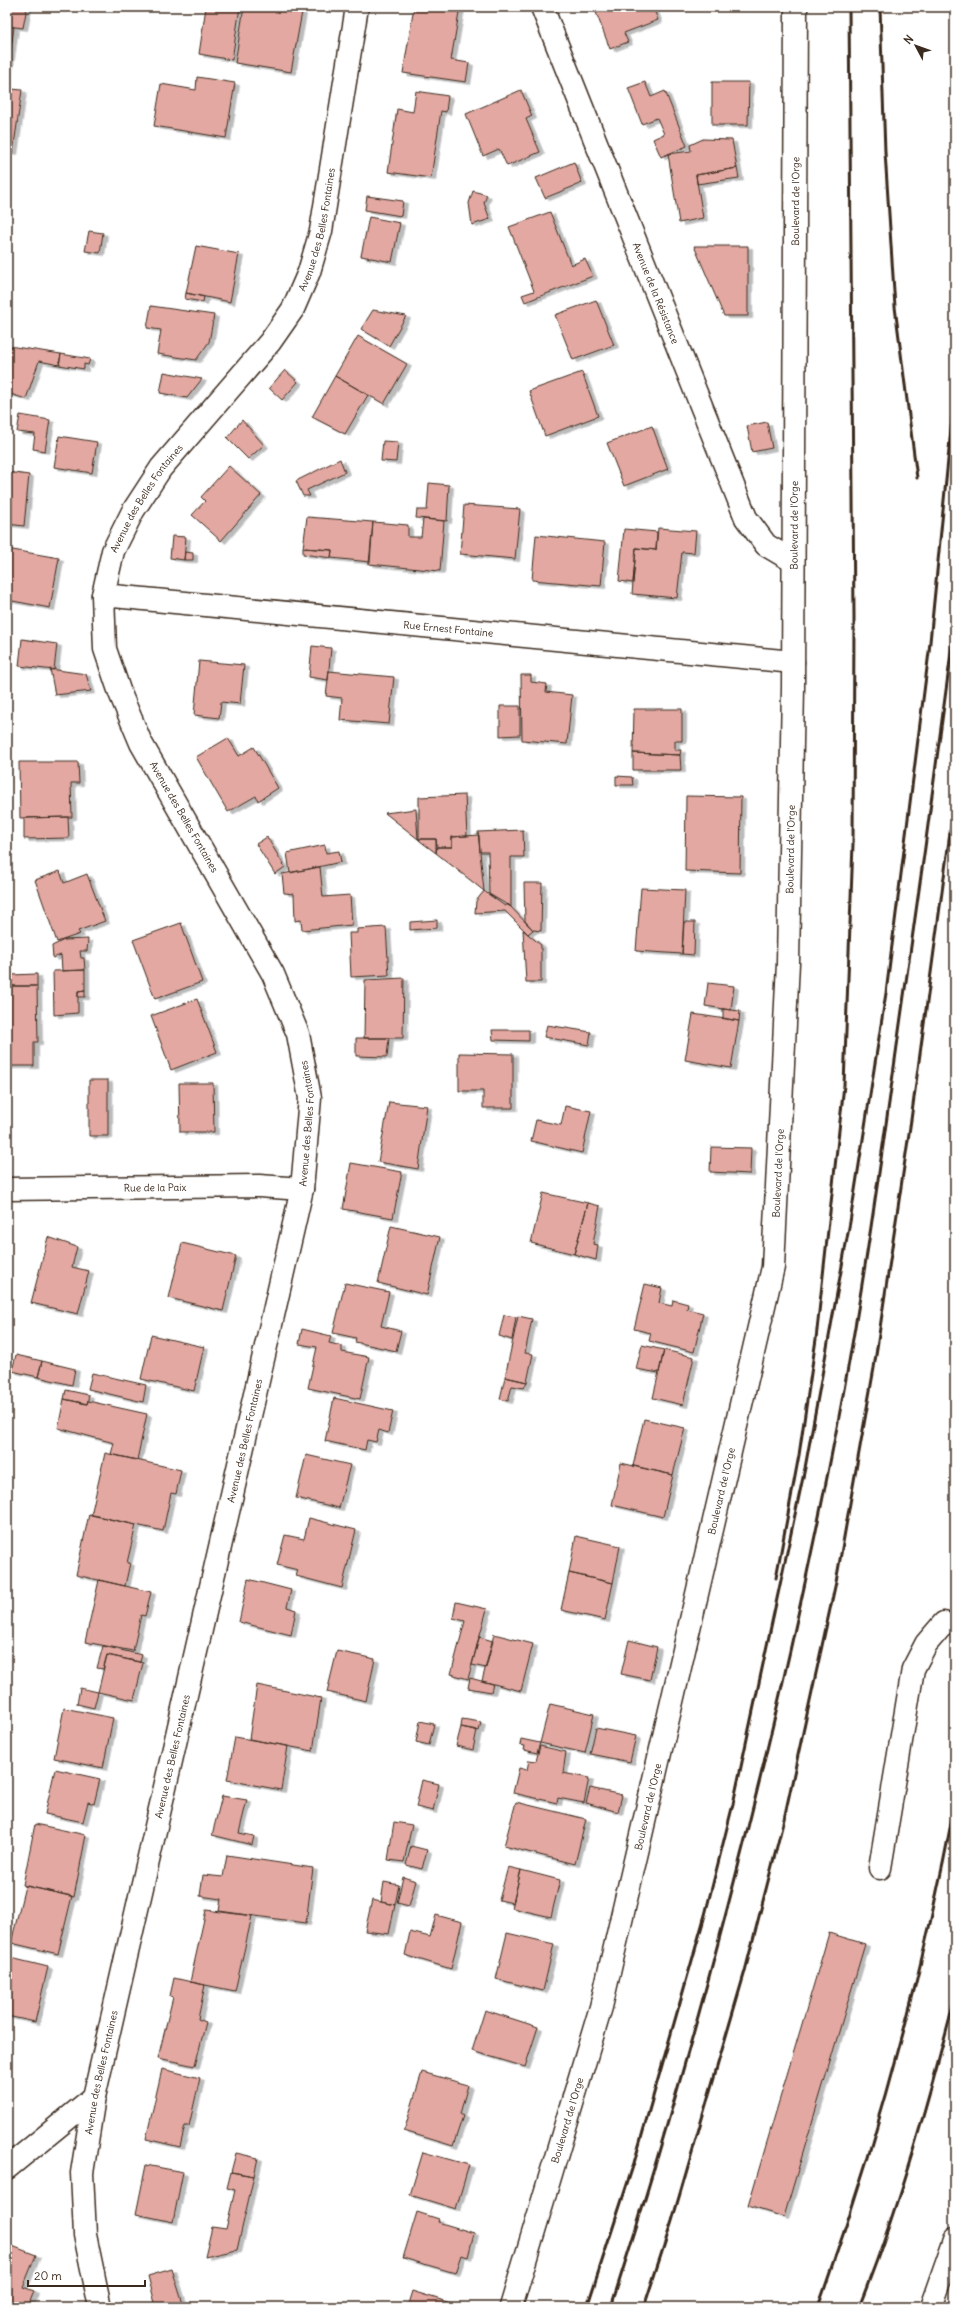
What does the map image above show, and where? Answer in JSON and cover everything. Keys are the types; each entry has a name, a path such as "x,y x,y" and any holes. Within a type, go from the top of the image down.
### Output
{"street":[{"name":"Avenue des Belles Fontaines","path":"100,2307 85,2235 82,2173 94,2097 302,1189 310,1098 298,1034 273,974 141,743 120,693 105,649 103,595 113,551 132,510 161,468 270,342 293,309 321,231 357,7"},
{"name":"Avenue de la Résistance","path":"542,7 746,518 766,545 793,561"},
{"name":"Boulevard de l'Orge","path":"511,2307 601,2007 774,1267 788,963 793,662 796,7"},
{"name":"Rue Ernest Fontaine","path":"103,595 793,662"},
{"name":"Rue de la Paix","path":"7,1189 259,1186 302,1189"},
{"path":"880,1868 913,1669 926,1644 944,1623"},
{"path":"7,2168 94,2097"},
{"path":"931,2307 955,2239"}],"building":[{"path":"7,7 27,7 23,28 7,26"},
{"path":"206,7 240,7 232,60 199,54"},
{"path":"244,7 275,7 302,12 291,72 235,63"},
{"path":"414,7 460,7 451,60 469,63 466,82 403,73"},
{"path":"594,7 653,7 658,20 624,33 628,42 610,49"},
{"path":"7,26 14,27 7,78"},
{"path":"197,77 235,83 226,138 154,126 161,84 196,90"},
{"path":"645,82 651,97 665,91 687,146 661,157 653,139 664,134 657,118 642,124 628,88"},
{"path":"712,82 749,82 748,125 712,125"},
{"path":"7,88 12,89 7,127"},
{"path":"12,89 22,90 13,152 7,151 7,127"},
{"path":"521,90 532,116 526,119 540,152 507,166 499,149 483,156 466,114"},
{"path":"416,91 448,96 446,112 441,111 431,178 388,172 397,109 413,112"},
{"path":"703,139 732,140 737,168 696,175 703,218 679,223 668,154 691,151 690,145"},
{"path":"574,162 582,183 545,198 536,178"},
{"path":"737,168 739,178 697,184 696,175"},
{"path":"473,191 487,195 484,203 490,219 472,225 469,203"},
{"path":"367,196 403,201 401,216 365,210"},
{"path":"550,212 571,265 585,259 593,276 525,302 522,295 534,291 509,227"},
{"path":"369,217 400,223 392,262 361,256"},
{"path":"89,231 103,233 100,253 85,251"},
{"path":"196,246 239,254 230,302 186,293"},
{"path":"694,246 748,246 748,316 724,316"},
{"path":"186,293 204,297 203,302 185,299"},
{"path":"596,300 614,345 573,360 555,315"},
{"path":"151,306 214,315 209,342 196,360 157,354 161,330 147,328"},
{"path":"373,310 406,316 389,346 361,329"},
{"path":"358,336 407,364 384,404 335,376"},
{"path":"9,346 61,354 59,365 39,361 26,399 7,393 7,350"},
{"path":"61,354 90,359 88,365 84,364 84,369 59,365"},
{"path":"285,370 298,382 282,400 269,388"},
{"path":"164,372 202,379 187,398 160,393"},
{"path":"582,372 598,416 545,436 529,391"},
{"path":"335,376 368,395 345,434 312,417"},
{"path":"20,415 50,420 45,451 33,449 35,434 17,432"},
{"path":"242,420 264,445 248,459 227,438"},
{"path":"767,422 772,448 752,452 747,426"},
{"path":"652,426 668,469 624,486 607,443"},
{"path":"59,436 97,442 92,473 54,467"},
{"path":"383,441 398,442 396,462 381,461"},
{"path":"340,459 345,472 307,490 310,496 303,496 296,481"},
{"path":"229,466 261,495 221,541 192,515 205,501 201,497"},
{"path":"7,472 29,475 24,526 7,524"},
{"path":"429,483 449,485 447,521 416,518 417,510 427,510"},
{"path":"464,505 520,509 515,559 460,554"},
{"path":"307,517 373,522 370,562 331,558 332,550 303,548"},
{"path":"423,519 444,521 440,571 369,564 373,522 408,525 408,537 421,537"},
{"path":"658,528 696,531 694,553 682,552 677,598 632,594 636,548 656,550"},
{"path":"624,529 657,532 656,550 636,548 633,583 619,581"},
{"path":"536,535 605,542 601,586 532,580"},
{"path":"172,536 186,537 184,560 170,558"},
{"path":"303,548 332,550 331,558 303,554"},
{"path":"7,549 59,558 50,608 7,600"},
{"path":"185,552 193,553 193,560 184,560"},
{"path":"22,639 57,644 54,670 19,666"},
{"path":"312,646 331,648 328,680 309,677"},
{"path":"199,661 244,665 240,704 221,702 219,718 194,715"},
{"path":"50,669 86,674 91,691 55,695"},
{"path":"329,671 394,677 389,724 340,720 342,698 326,696"},
{"path":"521,675 531,675 531,682 547,684 546,692 572,695 567,744 522,740"},
{"path":"500,706 520,706 520,735 500,736"},
{"path":"634,709 682,709 682,741 675,741 675,750 681,750 680,755 633,753"},
{"path":"228,738 239,756 254,747 278,788 258,801 256,796 228,812 196,757"},
{"path":"633,753 680,755 681,770 633,770"},
{"path":"19,762 78,762 79,783 71,783 72,817 20,818"},
{"path":"616,776 632,777 633,785 616,785"},
{"path":"465,795 467,836 452,837 452,847 437,847 436,839 419,839 419,797"},
{"path":"686,796 741,797 740,873 685,871"},
{"path":"416,809 418,839 385,813"},
{"path":"68,817 69,838 24,839 24,818"},
{"path":"523,830 524,857 511,857 511,907 489,894 488,852 480,852 478,832"},
{"path":"479,835 484,891 436,853 437,847 452,847 452,837"},
{"path":"267,837 285,867 275,874 256,844"},
{"path":"418,839 436,839 436,853 420,841"},
{"path":"325,845 326,853 339,851 341,862 290,873 287,853"},
{"path":"320,867 323,897 350,895 352,925 302,930 301,920 295,921 294,894 284,893 282,874"},
{"path":"60,871 64,883 87,874 105,921 78,931 80,934 57,942 35,880"},
{"path":"524,883 542,883 541,931 533,930 525,921"},
{"path":"641,888 685,890 682,954 636,951"},
{"path":"484,891 505,906 508,904 533,930 528,934 505,911 475,913 476,901"},
{"path":"437,920 437,928 410,930 410,922"},
{"path":"684,922 695,922 694,955 682,954"},
{"path":"181,923 202,982 155,999 133,940"},
{"path":"386,927 389,975 351,977 349,933 357,933 357,929"},
{"path":"523,930 541,945 541,982 526,982"},
{"path":"88,939 87,951 80,951 81,958 84,958 85,970 62,971 61,955 53,958 52,946 64,940"},
{"path":"85,970 85,990 78,991 78,1013 54,1015 53,971"},
{"path":"37,974 37,986 11,986 11,975"},
{"path":"404,978 403,1038 364,1038 365,980"},
{"path":"708,983 734,986 731,1010 705,1006"},
{"path":"7,986 37,986 38,1042 34,1042 34,1066 7,1066"},
{"path":"85,990 85,997 78,997 78,991"},
{"path":"197,999 217,1052 171,1070 151,1016"},
{"path":"723,1009 740,1011 739,1021 723,1018"},
{"path":"693,1014 739,1021 731,1068 685,1060"},
{"path":"547,1025 591,1032 589,1045 544,1037"},
{"path":"492,1030 529,1030 529,1041 493,1040"},
{"path":"356,1038 389,1038 387,1057 356,1056"},
{"path":"459,1053 513,1054 513,1108 483,1108 483,1091 459,1091"},
{"path":"89,1080 108,1080 108,1136 89,1136"},
{"path":"179,1083 213,1083 214,1132 180,1132"},
{"path":"389,1102 427,1106 418,1169 378,1162"},
{"path":"565,1106 591,1111 582,1153 531,1141 536,1120 561,1125"},
{"path":"711,1147 751,1148 750,1174 710,1172"},
{"path":"351,1163 402,1172 393,1218 343,1209"},
{"path":"543,1193 588,1203 574,1254 531,1243"},
{"path":"588,1203 600,1206 593,1244 598,1245 596,1260 574,1254"},
{"path":"391,1226 440,1237 427,1295 378,1283"},
{"path":"48,1237 77,1247 72,1267 89,1271 78,1314 31,1303"},
{"path":"182,1243 236,1256 223,1311 169,1298"},
{"path":"345,1283 389,1292 381,1326 401,1331 396,1351 355,1342 356,1338 333,1333"},
{"path":"645,1284 662,1288 659,1303 672,1306 673,1300 688,1304 687,1309 703,1313 694,1352 649,1341 651,1333 634,1329"},
{"path":"504,1315 516,1317 512,1340 499,1336"},
{"path":"518,1316 532,1319 525,1353 533,1354 527,1382 505,1377"},
{"path":"302,1329 331,1336 329,1343 342,1346 342,1352 369,1357 360,1399 308,1388 317,1347 299,1344"},
{"path":"151,1335 204,1347 194,1391 141,1379"},
{"path":"642,1345 664,1350 659,1373 636,1369"},
{"path":"664,1350 694,1357 683,1405 653,1398"},
{"path":"16,1355 42,1361 38,1377 12,1371"},
{"path":"42,1361 75,1369 72,1385 38,1377"},
{"path":"92,1373 146,1385 143,1402 88,1389"},
{"path":"505,1377 527,1382 524,1388 512,1386 508,1401 500,1399"},
{"path":"66,1390 89,1395 87,1404 64,1399"},
{"path":"334,1398 393,1411 388,1433 379,1430 376,1442 367,1440 365,1450 325,1441"},
{"path":"64,1399 87,1404 88,1401 147,1414 137,1460 111,1454 114,1443 58,1428"},
{"path":"644,1419 685,1428 673,1475 633,1466"},
{"path":"105,1453 181,1470 176,1494 171,1493 163,1531 91,1515"},
{"path":"306,1455 350,1465 339,1508 296,1498"},
{"path":"621,1463 673,1475 663,1517 612,1505"},
{"path":"89,1514 136,1525 127,1563 130,1563 125,1586 76,1575"},
{"path":"309,1518 356,1530 342,1588 296,1576 298,1570 277,1565 285,1535 304,1539"},
{"path":"576,1536 620,1546 613,1583 569,1573"},
{"path":"569,1573 613,1583 605,1620 561,1610"},
{"path":"248,1579 291,1590 287,1607 296,1610 291,1635 239,1622"},
{"path":"99,1580 151,1592 145,1616 141,1615 133,1651 85,1642"},
{"path":"456,1602 487,1609 468,1679 451,1674 465,1621 453,1618"},
{"path":"494,1634 533,1644 521,1691 482,1681"},
{"path":"479,1637 493,1641 486,1668 472,1665"},
{"path":"629,1640 657,1647 650,1680 621,1674"},
{"path":"103,1646 142,1655 140,1662 107,1655 103,1669 97,1668"},
{"path":"337,1651 375,1659 366,1701 327,1692"},
{"path":"107,1655 143,1663 134,1700 98,1692"},
{"path":"470,1678 493,1684 491,1692 468,1688"},
{"path":"257,1685 321,1698 313,1751 249,1739"},
{"path":"80,1688 98,1692 94,1708 77,1704"},
{"path":"550,1704 594,1714 585,1753 540,1743"},
{"path":"64,1708 113,1718 103,1768 54,1758"},
{"path":"462,1719 481,1722 479,1731 461,1727"},
{"path":"420,1721 434,1724 429,1745 416,1742"},
{"path":"461,1727 477,1730 473,1750 456,1746"},
{"path":"596,1728 636,1736 630,1762 590,1754"},
{"path":"235,1737 288,1746 281,1790 227,1780"},
{"path":"521,1739 540,1743 537,1753 524,1750 525,1746 520,1745"},
{"path":"540,1746 566,1752 563,1773 589,1778 584,1803 558,1798 557,1803 513,1793 519,1768 527,1770 529,1760 536,1761"},
{"path":"55,1769 100,1779 94,1804 88,1802 83,1822 45,1814"},
{"path":"422,1780 439,1784 433,1811 416,1807"},
{"path":"590,1788 622,1795 618,1812 586,1803"},
{"path":"222,1796 247,1800 239,1833 254,1836 252,1845 212,1835"},
{"path":"516,1802 586,1819 575,1864 504,1846"},
{"path":"394,1822 412,1825 404,1862 388,1860"},
{"path":"35,1824 86,1835 74,1897 23,1885"},
{"path":"411,1846 427,1850 422,1869 406,1865"},
{"path":"227,1855 313,1868 306,1923 219,1911 221,1899 200,1896 203,1875 223,1877"},
{"path":"508,1867 521,1870 513,1903 499,1900"},
{"path":"521,1870 560,1880 551,1917 512,1908"},
{"path":"403,1877 416,1881 409,1906 397,1903"},
{"path":"384,1882 399,1885 395,1905 381,1902"},
{"path":"25,1886 72,1896 58,1954 11,1943"},
{"path":"372,1900 395,1905 389,1934 365,1931"},
{"path":"206,1910 252,1916 235,1991 190,1982"},
{"path":"436,1915 462,1922 451,1969 405,1955 410,1932 430,1937"},
{"path":"507,1933 554,1944 543,1991 496,1979"},
{"path":"829,1933 865,1944 784,2217 748,2206"},
{"path":"7,1957 48,1967 35,2022 7,2016"},
{"path":"174,1978 205,1985 198,2019 206,2022 195,2066 158,2058 173,1997 170,1996"},
{"path":"485,2010 538,2027 525,2067 472,2051"},
{"path":"162,2069 200,2078 189,2126 185,2126 180,2147 146,2139"},
{"path":"422,2072 468,2085 460,2114 463,2116 453,2146 404,2131"},
{"path":"423,2152 469,2165 456,2209 410,2195"},
{"path":"236,2153 258,2158 254,2176 231,2172"},
{"path":"146,2165 183,2172 173,2222 136,2214"},
{"path":"231,2172 254,2176 237,2250 205,2257 212,2227 226,2229 235,2190 227,2188"},
{"path":"417,2212 439,2219 438,2222 474,2233 468,2257 461,2255 455,2273 403,2258"},
{"path":"7,2244 36,2255 23,2287 34,2291 28,2307 7,2307"},
{"path":"172,2269 184,2307 156,2307 148,2276"},
{"path":"412,2291 454,2304 453,2307 407,2307"}],"railway":[{"path":"776,1578 799,1455 816,1339 844,1085 853,844 854,617 849,7"},
{"path":"880,7 885,152 895,307 917,478"},
{"path":"587,2307 634,2163 705,1915 733,1804 805,1468 850,1222 886,993 929,652 955,389"},
{"path":"611,2307 677,2089 737,1870 765,1760 790,1650 837,1427 872,1223 955,623"},
{"path":"644,2307 672,2221 745,1971 784,1819 836,1582 874,1368 911,1120 955,796"},
{"path":"818,2307 860,2182 897,2058 928,1932 955,1803"},
{"path":"859,2307 874,2269 900,2193 934,2077 955,1998"}]}
